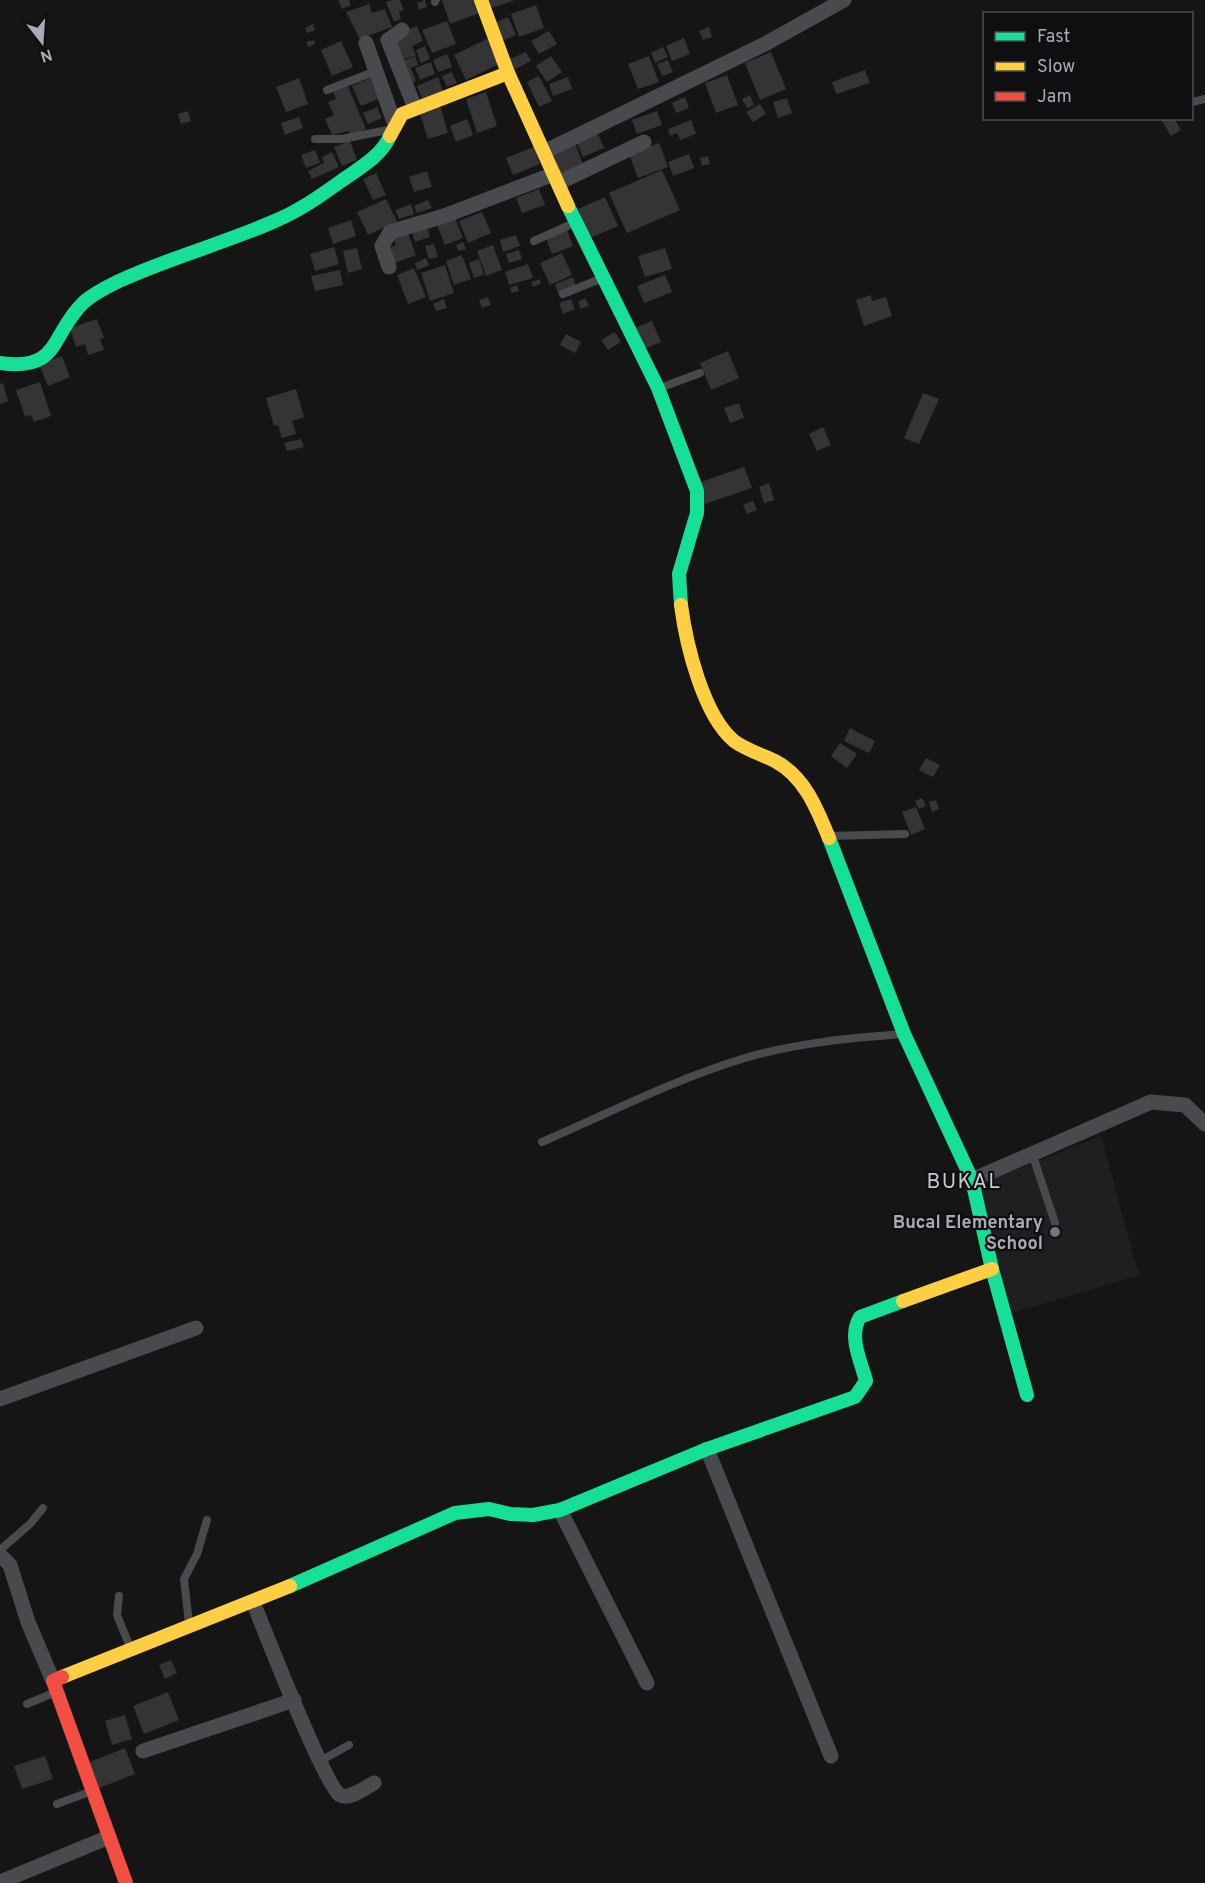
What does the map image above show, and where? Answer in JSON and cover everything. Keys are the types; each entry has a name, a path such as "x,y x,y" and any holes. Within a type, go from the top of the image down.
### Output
{"street":[{"path":"480,0 508,73 546,151 576,223 658,388 676,431 700,503 679,575 690,649 716,718 728,738 740,747 789,770 802,783 817,808 904,1034 972,1180 992,1269 1027,1395"},
{"path":"546,151 765,44 844,0"},
{"path":"402,30 388,40 415,108"},
{"path":"0,363 25,367 38,362 52,351 78,307 94,294 143,269 278,220 314,199 379,153 391,137 393,125 366,43"},
{"path":"393,125 402,114 415,108 508,73"},
{"path":"389,267 382,246 390,232 556,178 644,142"},
{"path":"972,1180 1151,1102 1185,1105 1205,1124"},
{"path":"55,1686 130,1649 253,1602 455,1513 489,1509 510,1514 533,1515 560,1509 707,1449 855,1397 866,1381 854,1333 854,1324 860,1317 992,1269"},
{"path":"0,1399 196,1328"},
{"path":"707,1449 831,1756"},
{"path":"560,1509 646,1683"},
{"path":"0,1555 10,1565 28,1622 55,1686 126,1883"},
{"path":"253,1602 320,1761 337,1792 344,1796 374,1783"},
{"path":"143,1751 294,1700"},
{"path":"0,1882 110,1837"}],"lane":[{"path":"327,90 376,71"},
{"path":"315,139 367,136 393,125"},
{"path":"534,241 576,223"},
{"path":"563,294 602,279"},
{"path":"658,388 700,374"},
{"path":"828,836 905,834"},
{"path":"542,1142 665,1087 744,1059 782,1049 849,1038 904,1034"},
{"path":"1032,1153 1055,1223"},
{"path":"0,1550 30,1524 43,1508"},
{"path":"189,1625 184,1579 197,1554 207,1520"},
{"path":"119,1596 117,1616 130,1649"},
{"path":"27,1704 55,1686"},
{"path":"320,1761 349,1745"},
{"path":"57,1804 93,1791"}],"shaded area":[{"name":"Bucal Elementary School","path":"1101,1136 1139,1275 1013,1313 966,1189"}],"building":[{"path":"338,0 349,0 351,5 342,9"},
{"path":"400,0 404,10 399,12 401,19 394,22 386,2"},
{"path":"425,0 427,7 419,10 417,3"},
{"path":"442,0 475,0 480,13 450,24"},
{"path":"483,0 515,0 486,10"},
{"path":"369,4 372,13 385,9 392,27 360,39 346,12"},
{"path":"536,5 544,28 519,37 511,14"},
{"path":"508,17 516,35 499,42 492,24"},
{"path":"447,21 456,44 432,53 422,30"},
{"path":"313,24 315,30 307,33 305,28"},
{"path":"417,26 423,41 412,46 416,55 397,62 392,37"},
{"path":"709,27 712,37 703,40 699,31"},
{"path":"549,31 557,44 539,54 531,41"},
{"path":"489,38 501,63 466,80 454,55"},
{"path":"684,38 690,54 672,61 666,46"},
{"path":"314,40 315,44 308,47 306,42"},
{"path":"341,41 353,67 332,76 321,50"},
{"path":"425,46 430,59 421,63 416,50"},
{"path":"663,47 668,57 655,63 651,53"},
{"path":"526,52 531,61 515,69 510,59"},
{"path":"771,52 786,89 760,100 745,63"},
{"path":"447,54 452,67 438,72 433,60"},
{"path":"415,56 418,65 411,68 416,81 408,84 402,61"},
{"path":"551,56 562,72 547,82 536,66"},
{"path":"649,56 659,82 638,89 628,64"},
{"path":"668,60 673,72 662,76 657,64"},
{"path":"431,62 435,74 420,80 415,68"},
{"path":"865,70 870,83 836,94 832,82"},
{"path":"452,72 457,83 447,87 442,76"},
{"path":"727,75 738,105 716,113 705,83"},
{"path":"539,76 552,101 539,107 527,82"},
{"path":"438,77 443,91 422,99 417,86"},
{"path":"568,77 572,89 553,96 549,84"},
{"path":"299,78 308,104 286,112 276,87"},
{"path":"370,78 378,99 361,106 352,86"},
{"path":"347,84 366,129 351,136 349,131 332,135 325,119 334,115 328,102 336,99 333,91"},
{"path":"486,92 497,126 477,133 466,99"},
{"path":"750,95 754,105 747,108 742,99"},
{"path":"685,97 689,108 676,113 672,103"},
{"path":"787,98 792,113 778,118 773,102"},
{"path":"439,102 448,133 428,139 418,108"},
{"path":"760,104 766,114 753,122 746,112"},
{"path":"377,107 382,118 368,124 363,113"},
{"path":"188,111 191,121 181,124 178,114"},
{"path":"657,111 662,125 637,134 632,120"},
{"path":"299,117 303,128 285,135 281,123"},
{"path":"467,119 473,135 456,142 450,126"},
{"path":"691,120 696,134 680,140 677,133 670,136 668,129"},
{"path":"1161,120 1175,120 1181,130 1171,136"},
{"path":"596,130 604,148 583,157 575,139"},
{"path":"350,141 357,160 342,166 334,147"},
{"path":"575,143 583,165 560,174 552,151"},
{"path":"659,143 668,167 638,178 629,154"},
{"path":"534,147 540,164 513,175 506,158"},
{"path":"315,150 320,163 306,168 301,155"},
{"path":"332,152 339,167 312,179 308,171 324,163 322,157"},
{"path":"689,154 694,168 673,176 668,162"},
{"path":"708,156 710,164 702,166 700,158"},
{"path":"662,170 680,210 627,233 609,193"},
{"path":"427,171 432,187 414,192 409,177"},
{"path":"376,173 386,195 373,200 363,179"},
{"path":"539,189 545,205 522,213 516,198"},
{"path":"605,197 618,226 590,238 578,209"},
{"path":"386,199 397,221 368,235 357,212"},
{"path":"428,200 432,208 417,213 414,206"},
{"path":"411,204 414,214 399,219 395,210"},
{"path":"482,212 491,233 468,243 459,221"},
{"path":"455,218 463,238 445,245 437,225"},
{"path":"351,220 356,236 333,244 328,228"},
{"path":"426,224 430,237 415,242 411,229"},
{"path":"407,230 416,255 395,263 389,248 396,245 392,236"},
{"path":"567,230 573,246 552,254 546,238"},
{"path":"516,235 520,246 503,252 500,240"},
{"path":"463,242 466,249 458,251 456,245"},
{"path":"434,244 438,257 429,259 425,246"},
{"path":"493,245 502,270 486,276 477,251"},
{"path":"334,247 339,264 315,271 310,254"},
{"path":"357,248 362,269 348,273 343,251"},
{"path":"665,248 672,269 645,277 638,256"},
{"path":"519,250 522,259 509,263 506,254"},
{"path":"562,253 572,275 550,285 540,263"},
{"path":"462,255 471,279 454,285 446,261"},
{"path":"426,258 429,265 417,270 415,263"},
{"path":"479,259 484,275 474,278 469,263"},
{"path":"528,264 533,278 509,285 505,272"},
{"path":"445,265 454,293 430,301 421,273"},
{"path":"414,268 426,297 408,304 397,275"},
{"path":"340,270 343,285 315,291 311,276"},
{"path":"665,275 672,292 644,303 637,286"},
{"path":"573,277 576,287 558,294 555,284"},
{"path":"540,279 541,284 533,287 531,282"},
{"path":"517,285 519,291 512,293 510,288"},
{"path":"871,295 872,301 886,297 892,316 864,326 856,300"},
{"path":"488,297 491,305 482,308 479,300"},
{"path":"585,298 589,306 581,309 578,302"},
{"path":"444,299 447,308 436,311 433,304"},
{"path":"571,299 575,309 563,314 559,303"},
{"path":"97,319 104,338 100,339 104,350 88,355 85,344 76,347 70,328"},
{"path":"652,321 661,342 644,349 635,328"},
{"path":"615,332 621,342 608,350 601,340"},
{"path":"566,334 581,342 575,353 560,345"},
{"path":"728,351 739,378 711,390 700,363"},
{"path":"62,356 70,377 48,386 39,364"},
{"path":"40,382 51,416 34,422 31,415 25,417 16,390"},
{"path":"3,383 8,401 0,404 0,384"},
{"path":"296,389 304,417 292,421 296,434 282,438 278,425 274,426 266,398"},
{"path":"923,393 939,399 919,444 904,438"},
{"path":"739,403 744,418 730,423 724,408"},
{"path":"823,427 831,445 817,451 809,434"},
{"path":"301,439 304,447 287,451 284,443"},
{"path":"744,467 752,488 705,504 698,483"},
{"path":"769,483 774,500 764,503 759,487"},
{"path":"753,501 757,510 747,514 743,505"},
{"path":"850,728 875,741 869,753 844,741"},
{"path":"840,743 857,754 847,768 831,756"},
{"path":"926,758 940,765 933,777 919,770"},
{"path":"922,798 926,806 919,809 915,801"},
{"path":"936,800 939,809 932,812 929,802"},
{"path":"916,807 925,829 911,835 902,812"},
{"path":"171,1660 177,1673 165,1679 159,1665"},
{"path":"168,1692 179,1720 144,1734 133,1706"},
{"path":"125,1715 132,1739 112,1745 105,1721"},
{"path":"125,1748 135,1774 97,1789 87,1763"},
{"path":"45,1756 53,1779 22,1789 14,1766"}],"traffic: fast":[{"path":"0,363 34,362 44,356 52,348 73,314 84,302 105,288 158,265 258,228 303,207 370,160 390,136"},
{"path":"568,206 658,388 697,491 697,513 679,574 681,605"},
{"path":"829,838 904,1034 972,1180 992,1269 1027,1395"},
{"path":"290,1586 455,1513 489,1509 510,1514 533,1515 560,1510 707,1449 855,1397 866,1381 855,1341 860,1317 903,1301"}],"traffic: slow":[{"path":"481,0 508,73 568,206"},
{"path":"390,136 402,114 508,73"},
{"path":"681,605 692,658 713,714 734,741 775,761 794,776 809,795 829,838"},
{"path":"903,1301 992,1269"},
{"path":"62,1677 290,1586"}],"traffic: jam":[{"path":"62,1677 53,1681 126,1883"}],"place":[{"name":"Bucal Elementary School","path":"1055,1232"}],"district":[{"name":"BUKAL","path":"964,1181"}]}
